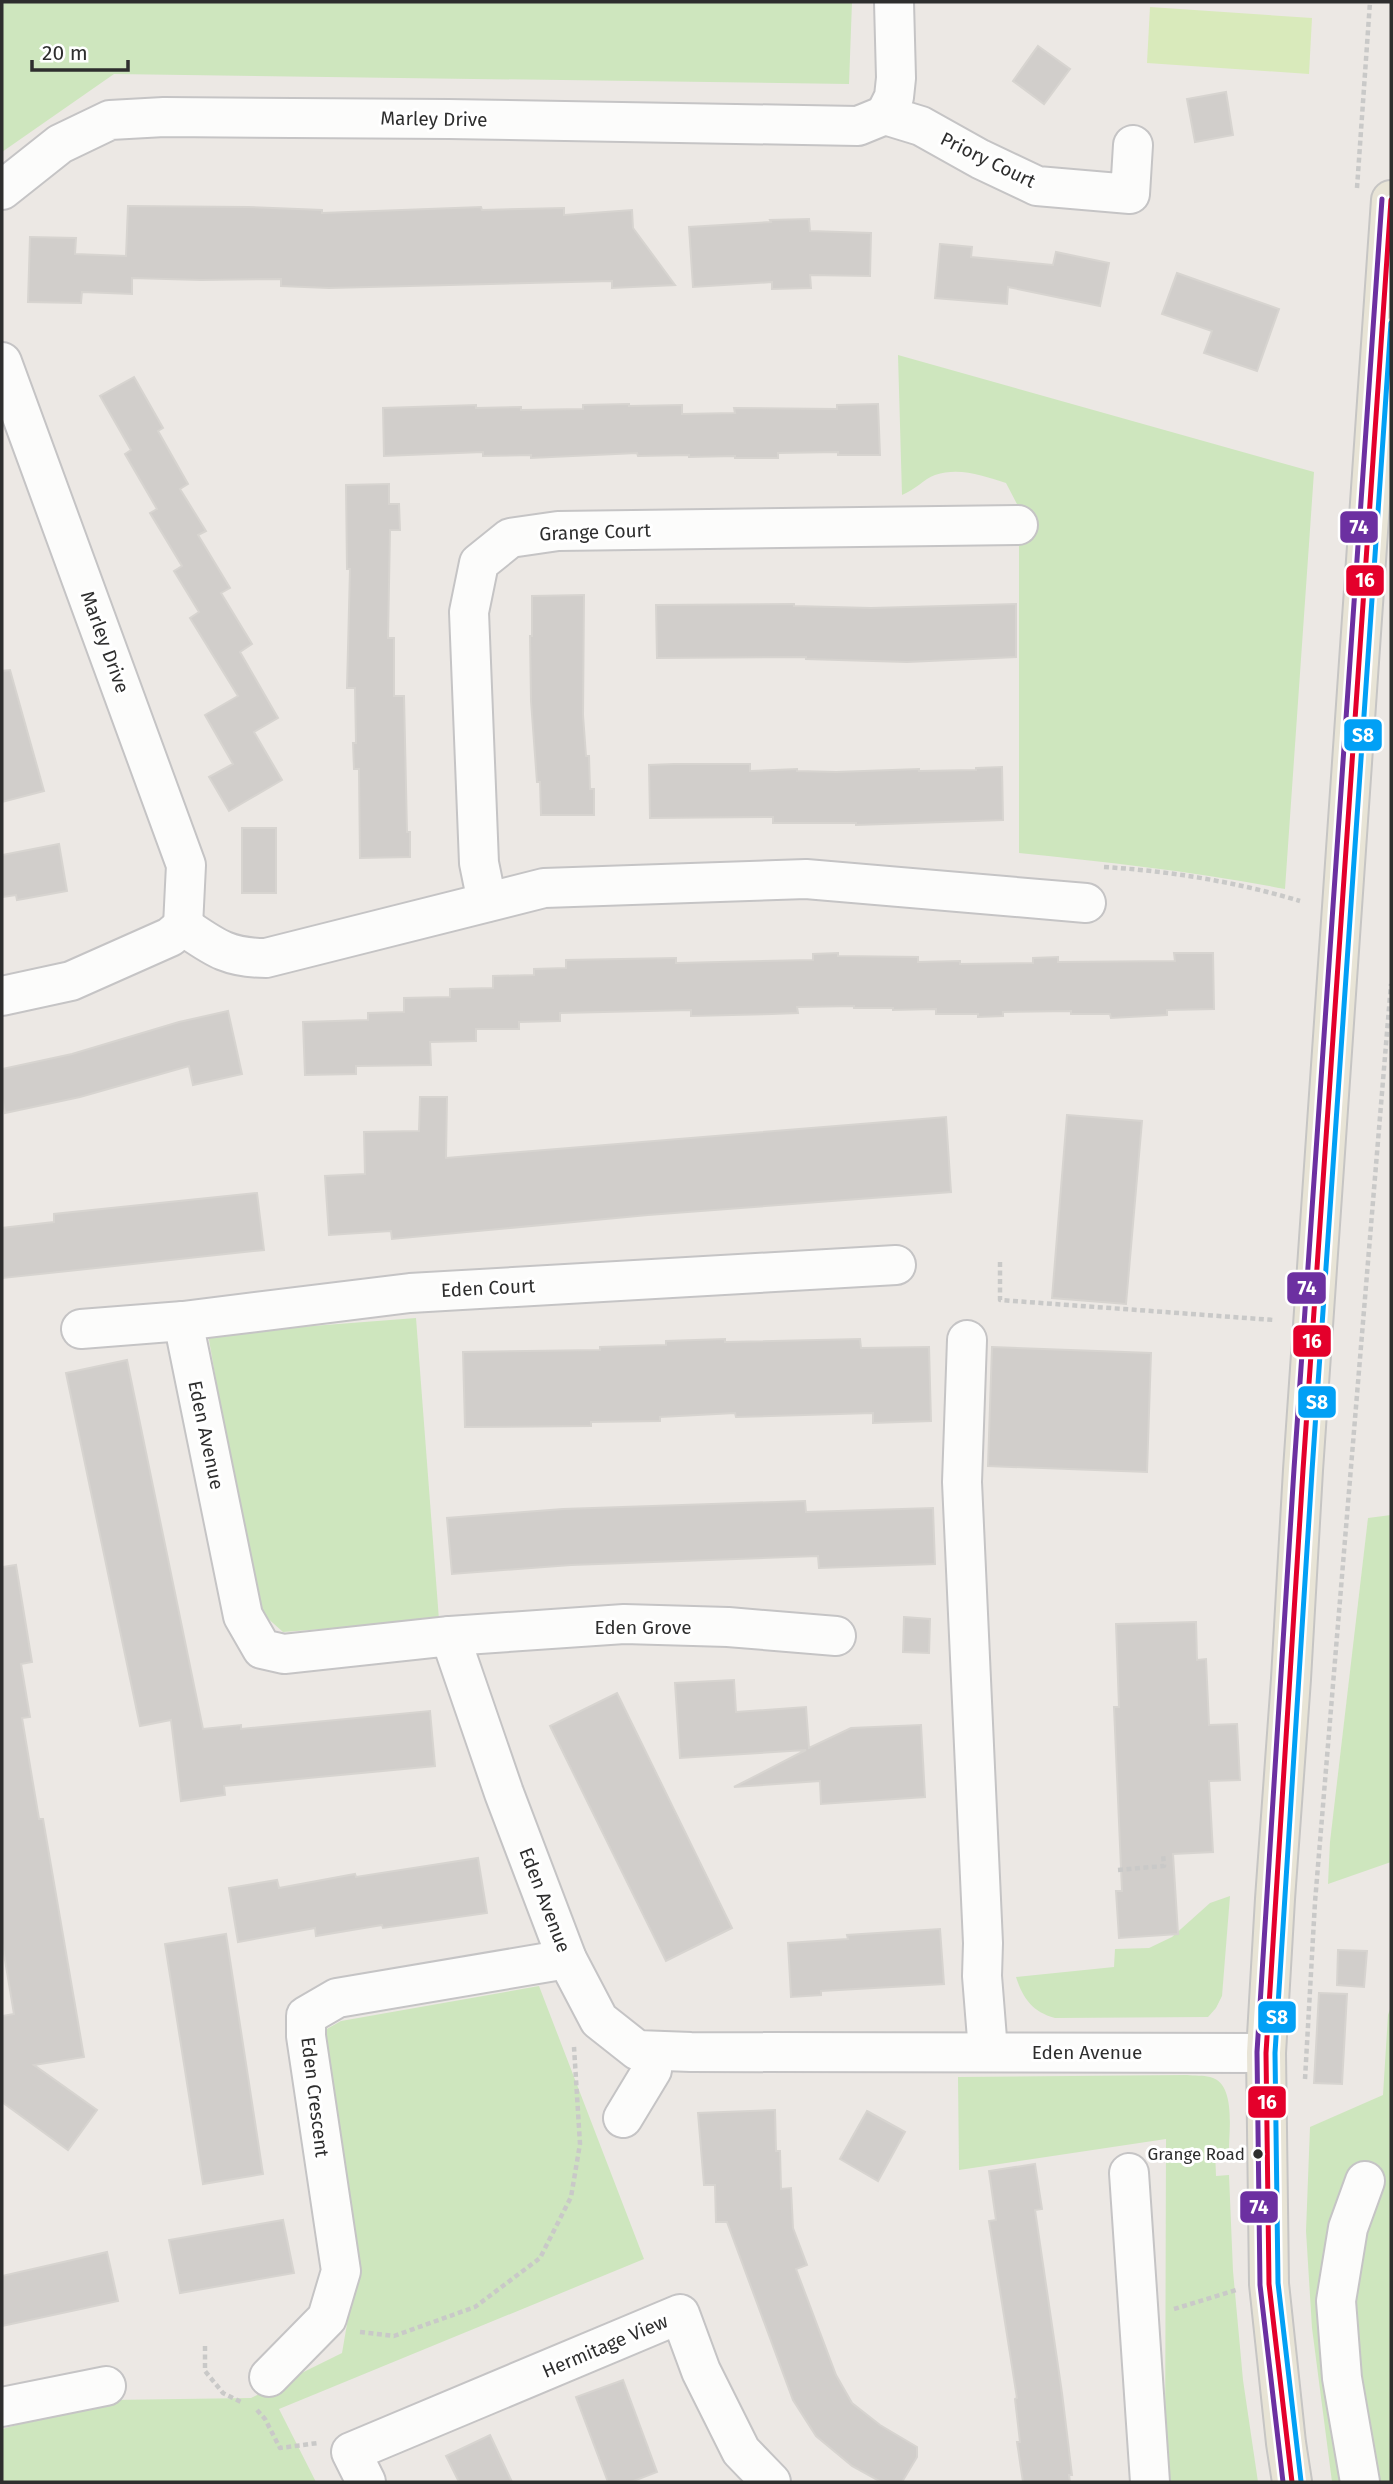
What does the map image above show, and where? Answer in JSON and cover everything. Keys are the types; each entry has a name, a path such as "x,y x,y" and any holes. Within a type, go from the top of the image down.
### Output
{"main road":[{"path":"1292,2482 1269,2284 1266,2053 1304,1456 1381,512 1391,200"}],"street":[{"path":"885,115 894,97 896,78 894,2"},
{"name":"Priory Court","path":"885,115 921,126 980,159 1037,186 1129,194 1133,145"},
{"name":"Marley Drive","path":"2,190 60,144 110,120 164,117 449,119 858,126 885,115"},
{"name":"Marley Drive","path":"2,362 186,865 183,926"},
{"name":"Grange Court","path":"487,902 480,863 469,612 479,563 510,538 558,531 1018,525"},
{"path":"2,996 71,981 170,937 183,926 219,951 248,958 266,958 544,888 806,879 1086,902"},
{"name":"Eden Court","path":"81,1329 183,1321 410,1293 896,1265"},
{"name":"Eden Avenue","path":"183,1321 243,1616 262,1649 284,1654 450,1636 504,1793 567,1959 599,2020 646,2050 1266,2053"},
{"path":"967,1340 962,1482 983,1943 982,1976 988,2051"},
{"name":"Eden Grove","path":"450,1636 624,1624 728,1627 836,1636"},
{"name":"Eden Crescent","path":"268,2377 327,2318 341,2271 307,2049 306,2017 337,1998 567,1959"},
{"path":"623,2118 652,2070 646,2050"},
{"path":"1129,2173 1150,2482"},
{"path":"1360,2482 1342,2378 1336,2301 1348,2228 1365,2180"},
{"name":"Hermitage View","path":"358,2467 680,2314 701,2371 741,2451 771,2482"},
{"path":"2,2407 106,2386"}],"path":[{"path":"1104,867 1254,887 1300,901"},
{"path":"1304,2092 1316,1888 1391,984"},
{"path":"1000,1262 1000,1300 1274,1320"},
{"path":"1118,1870 1164,1866 1163,1854"},
{"path":"359,2332 394,2336 475,2307 540,2258 571,2197 580,2144 576,2055 573,2043"},
{"path":"1141,2320 1247,2286"}],"green space":[{"path":"2,2 852,2 849,84 114,74 2,152"},
{"path":"1150,7 1312,18 1309,74 1147,63"},
{"path":"898,355 1314,472 1285,889 1219,877 1019,853 1019,508 1006,483 962,472 935,475 902,495"},
{"path":"416,1318 439,1620 283,1632 255,1607 208,1334"},
{"path":"1391,1515 1391,1862 1328,1884 1330,1842 1368,1518"},
{"path":"1230,1896 1222,1996 1208,2017 1055,2018 1035,2008 1019,1985 1016,1977 1114,1967 1115,1949 1149,1948 1172,1937 1210,1903"},
{"path":"539,1986 644,2259 279,2409 316,2482 2,2482 2,2429 109,2400 251,2398 342,2353 356,2272 316,2035 341,2021"},
{"path":"1391,2006 1391,2482 1332,2482 1312,2328 1306,2231 1310,2127 1383,2095 1388,2015"},
{"path":"1207,2076 1218,2081 1224,2088 1229,2108 1229,2150 1215,2150 1216,2176 1229,2175 1233,2271 1243,2380 1258,2482 1165,2482 1166,2139 959,2170 958,2077"}],"building":[{"path":"1038,46 1070,69 1044,104 1013,81"},
{"path":"1226,92 1233,135 1195,142 1187,99"},
{"path":"128,206 248,207 322,210 322,213 481,207 482,210 564,208 564,215 632,210 633,228 675,285 612,288 612,281 329,288 281,286 281,279 132,278 132,294 82,292 81,303 28,302 30,237 76,238 75,254 126,256"},
{"path":"809,219 810,231 871,233 870,276 810,275 811,288 772,289 772,282 693,287 689,227"},
{"path":"940,244 972,247 971,257 1053,265 1056,252 1109,263 1100,306 1008,287 1007,304 935,298"},
{"path":"1177,273 1279,309 1257,371 1204,353 1212,331 1162,314"},
{"path":"134,377 163,428 158,431 188,484 180,489 206,531 198,535 230,588 221,593 252,644 240,652 278,718 254,732 282,780 229,811 209,777 233,764 205,715 238,696 190,618 199,612 174,571 182,566 150,513 157,509 125,454 131,450 100,396"},
{"path":"878,404 880,455 838,455 838,452 778,453 778,458 735,458 638,456 637,453 531,458 531,455 483,456 483,452 384,456 383,408 476,405 476,408 521,407 521,410 583,409 583,405 682,405 682,414 735,413 734,408 837,409 837,405"},
{"path":"389,484 389,504 399,504 400,530 390,530 388,638 394,638 394,696 404,696 410,857 360,858 359,769 354,769 353,743 356,743 355,688 347,688 350,569 347,569 346,485"},
{"path":"584,595 583,715 586,756 589,756 590,789 594,789 594,815 541,815 531,701 532,596"},
{"path":"794,604 871,608 1016,604 1016,657 907,662 806,657 657,658 656,605"},
{"path":"10,670 44,791 2,802 2,671"},
{"path":"750,764 750,771 797,769 836,772 976,770 1002,767 1003,820 856,825 773,823 773,817 650,818 649,765"},
{"path":"242,828 276,828 276,893 242,893"},
{"path":"59,844 67,891 17,900 16,895 2,897 2,855"},
{"path":"838,953 838,956 918,957 918,962 960,961 960,964 1033,963 1033,958 1058,957 1058,962 1175,961 1174,953 1213,953 1214,1009 1167,1010 1167,1015 1111,1018 1110,1014 1071,1014 1071,1011 1003,1012 1003,1016 978,1017 978,1014 936,1014 936,1009 893,1010 854,1006 797,1007 798,1013 691,1016 691,1010 560,1013 560,1021 519,1022 519,1029 476,1029 476,1041 430,1042 431,1065 356,1066 356,1074 305,1075 303,1022 368,1020 368,1013 404,1012 404,998 450,997 450,989 493,988 493,976 534,975 534,969 566,968 566,960 676,958 676,963 813,960 813,954"},
{"path":"228,1011 242,1074 193,1085 189,1066 80,1097 5,1113 2,1069 72,1054 179,1022"},
{"path":"420,1097 447,1097 446,1158 946,1117 951,1192 648,1215 392,1239 391,1231 329,1235 325,1176 365,1174 364,1132 419,1131"},
{"path":"1067,1115 1142,1121 1126,1304 1052,1298"},
{"path":"257,1193 264,1250 3,1278 2,1228 54,1222 54,1214"},
{"path":"725,1339 725,1342 860,1339 861,1348 929,1347 931,1421 873,1423 873,1413 736,1417 735,1413 660,1417 660,1421 591,1422 591,1426 465,1427 463,1352 600,1350 600,1347 666,1345 666,1341"},
{"path":"992,1347 1151,1353 1147,1472 988,1466"},
{"path":"127,1360 203,1729 241,1725 241,1729 430,1711 435,1766 224,1786 225,1795 181,1801 171,1720 140,1726 66,1373"},
{"path":"805,1501 806,1512 933,1508 935,1564 819,1568 818,1556 571,1565 452,1574 447,1518 563,1509"},
{"path":"16,1565 32,1662 21,1664 30,1717 22,1718 39,1819 43,1819 84,2057 34,2065 97,2110 68,2150 2,2102 2,2016 14,2014 2,1942 2,1567"},
{"path":"904,1617 930,1619 929,1653 903,1652"},
{"path":"1196,1622 1197,1660 1206,1659 1209,1725 1237,1724 1240,1780 1209,1781 1213,1852 1173,1854 1178,1934 1119,1938 1116,1891 1122,1891 1114,1707 1119,1707 1116,1624"},
{"path":"734,1680 736,1712 806,1707 809,1748 851,1728 921,1725 925,1797 821,1804 820,1781 734,1787 806,1750 680,1758 675,1683"},
{"path":"617,1693 732,1928 666,1961 550,1726"},
{"path":"478,1858 487,1913 383,1928 382,1925 316,1936 315,1928 238,1942 229,1888 277,1880 279,1888 355,1874 356,1877"},
{"path":"940,1929 944,1984 821,1991 821,1995 791,1997 788,1943 848,1939 847,1935"},
{"path":"226,1934 263,2174 203,2184 165,1944"},
{"path":"1338,1950 1367,1951 1364,1987 1337,1985"},
{"path":"1319,1993 1347,1994 1342,2084 1314,2083"},
{"path":"775,2110 776,2151 780,2151 781,2189 791,2188 793,2228 807,2265 796,2269 836,2375 852,2403 880,2425 917,2447 917,2457 902,2482 881,2482 852,2466 816,2436 793,2400 727,2222 716,2222 715,2185 704,2185 698,2113"},
{"path":"867,2111 905,2132 878,2181 840,2159"},
{"path":"1035,2164 1042,2209 1035,2210 1062,2393 1072,2475 1069,2475 1070,2482 1023,2482 1017,2442 1020,2442 1017,2398 989,2221 996,2220 989,2171"},
{"path":"283,2220 294,2273 180,2293 169,2240"},
{"path":"107,2252 118,2301 2,2326 2,2276"},
{"path":"623,2380 657,2472 631,2482 608,2482 576,2397"},
{"path":"490,2435 512,2482 459,2482 446,2456"}],"transit line":[{"name":"74","path":"1283,2482 1260,2285 1257,2052 1294,1469 1382,199"},
{"name":"16","path":"1292,2482 1269,2284 1266,2053 1303,1470 1391,200"},
{"name":"S8","path":"1301,2481 1278,2283 1275,2053 1391,323"}],"place":[{"name":"Grange Road","path":"1258,2154"}]}
